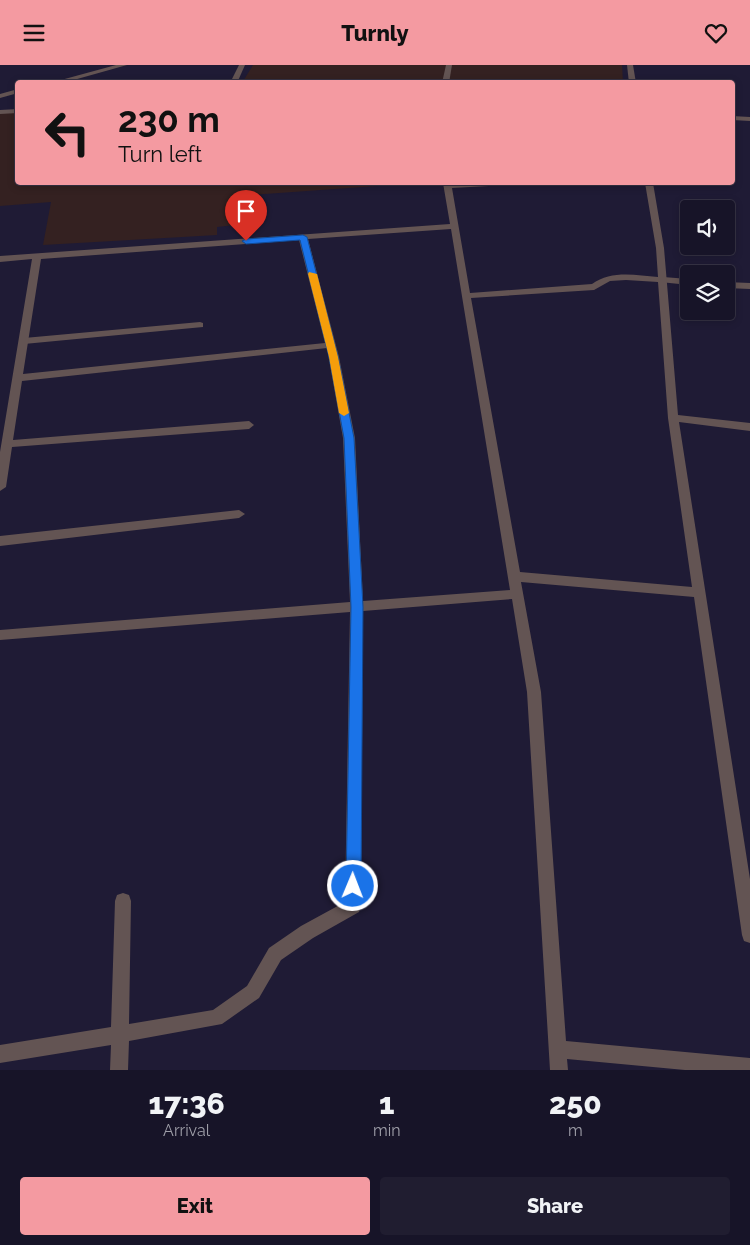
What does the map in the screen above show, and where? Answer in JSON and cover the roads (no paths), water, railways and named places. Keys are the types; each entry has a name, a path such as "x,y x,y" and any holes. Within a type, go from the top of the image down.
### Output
{"street":[{"path":"65,80 124,65"},
{"path":"234,80 242,65"},
{"path":"445,80 449,65"},
{"path":"630,65 632,80"},
{"path":"0,96 15,92"},
{"path":"0,112 15,111"},
{"path":"735,118 750,119"},
{"path":"447,185 534,692 559,1070"},
{"path":"649,185 660,248 673,418 750,935"},
{"path":"0,259 454,226"},
{"path":"0,1054 216,1019 253,992 275,954 353,906 357,607 349,438 331,345 303,237"},
{"path":"0,487 4,451 37,256"},
{"path":"466,296 594,287 601,280 614,278 680,281"},
{"path":"735,285 750,286"},
{"path":"24,341 200,325"},
{"path":"17,378 331,345"},
{"path":"673,418 750,427"},
{"path":"4,451 249,425"},
{"path":"0,541 239,514"},
{"path":"514,576 700,593"},
{"path":"0,635 517,594"},
{"path":"119,1070 123,901"},
{"path":"557,1049 750,1067"}]}
